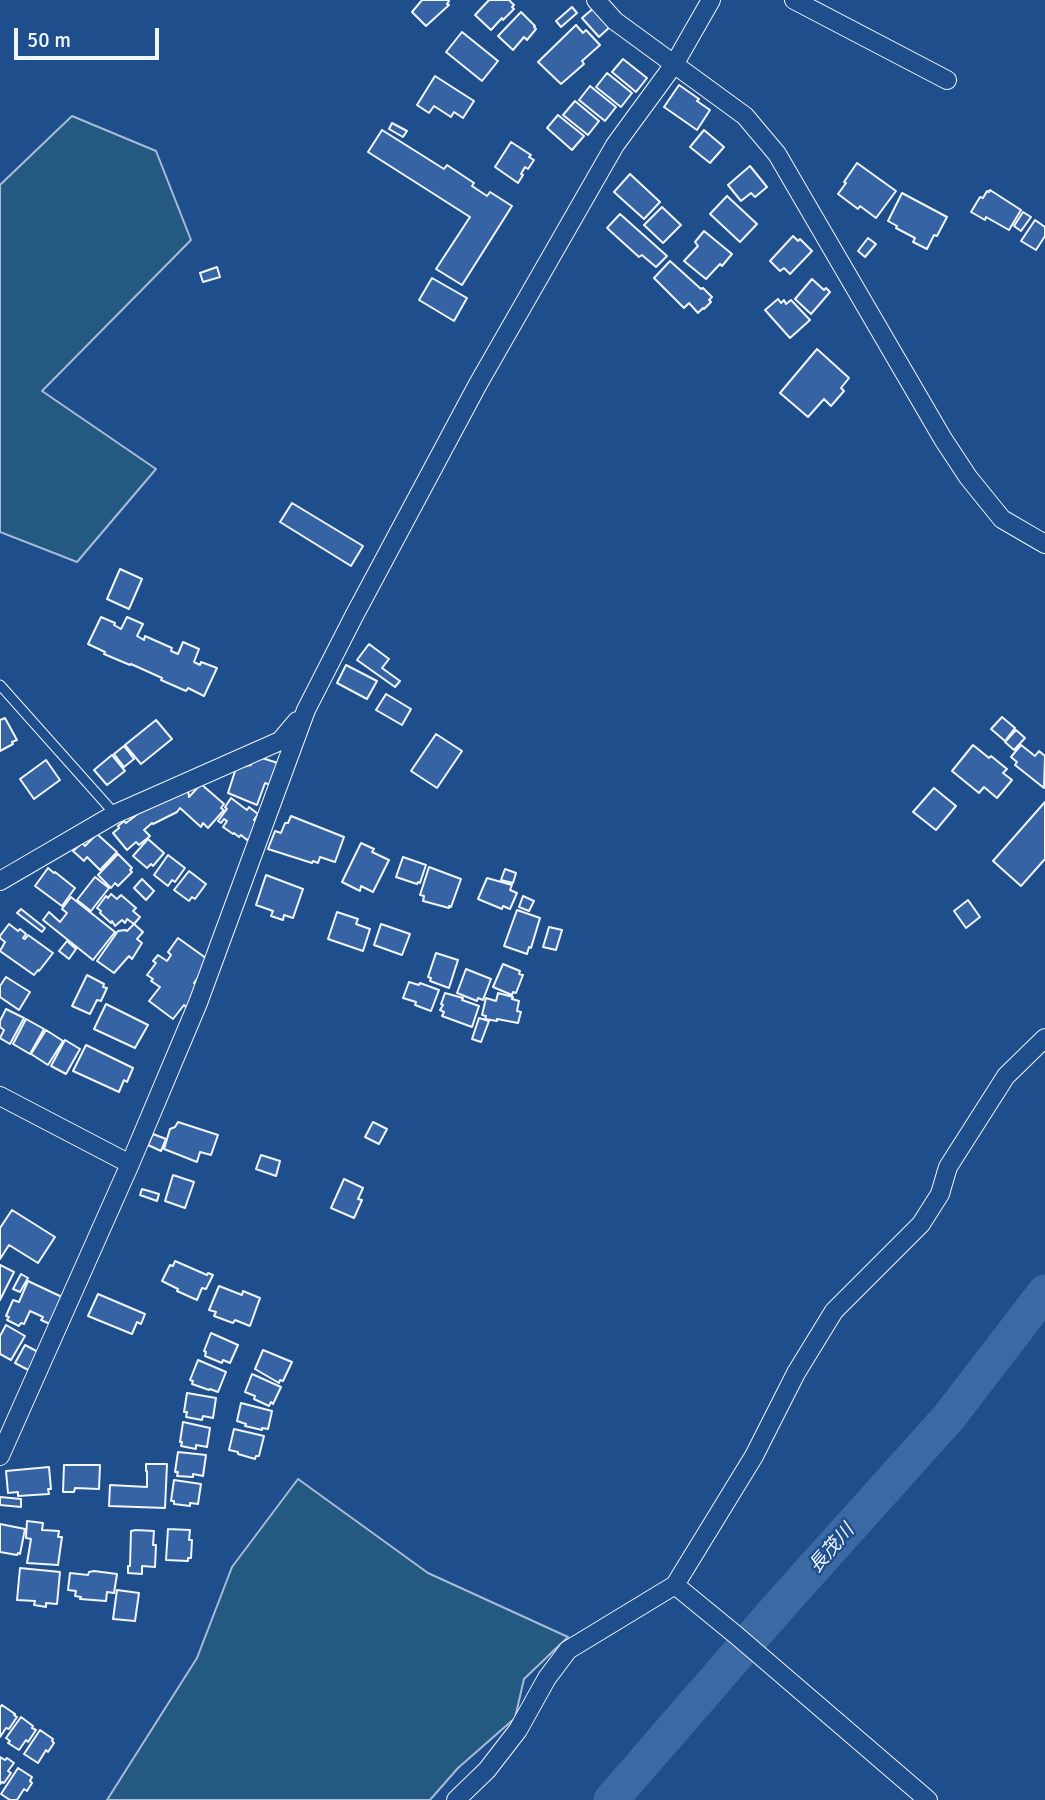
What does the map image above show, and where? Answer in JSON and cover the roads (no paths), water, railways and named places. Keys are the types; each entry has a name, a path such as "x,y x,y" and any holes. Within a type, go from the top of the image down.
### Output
{"street":[{"path":"596,0 615,21 745,116 777,154 943,439 968,477 1002,519 1045,544"},
{"path":"0,1456 130,1164 198,1003 306,710 484,372 615,145 675,63 711,0"},
{"path":"794,0 947,80"},
{"path":"0,881 115,814 280,741 306,710"},
{"path":"456,1800 487,1770 518,1730 547,1678 568,1650 675,1585 754,1456 796,1373 834,1311 920,1224 940,1194 948,1167 1006,1076 1045,1038"},
{"path":"0,1096 130,1164"},
{"path":"675,1585 928,1800"}],"lane":[{"path":"0,685 115,814"}],"waterway":[{"name":"長茂川","path":"611,1800 782,1603 949,1417 1045,1292"}]}
